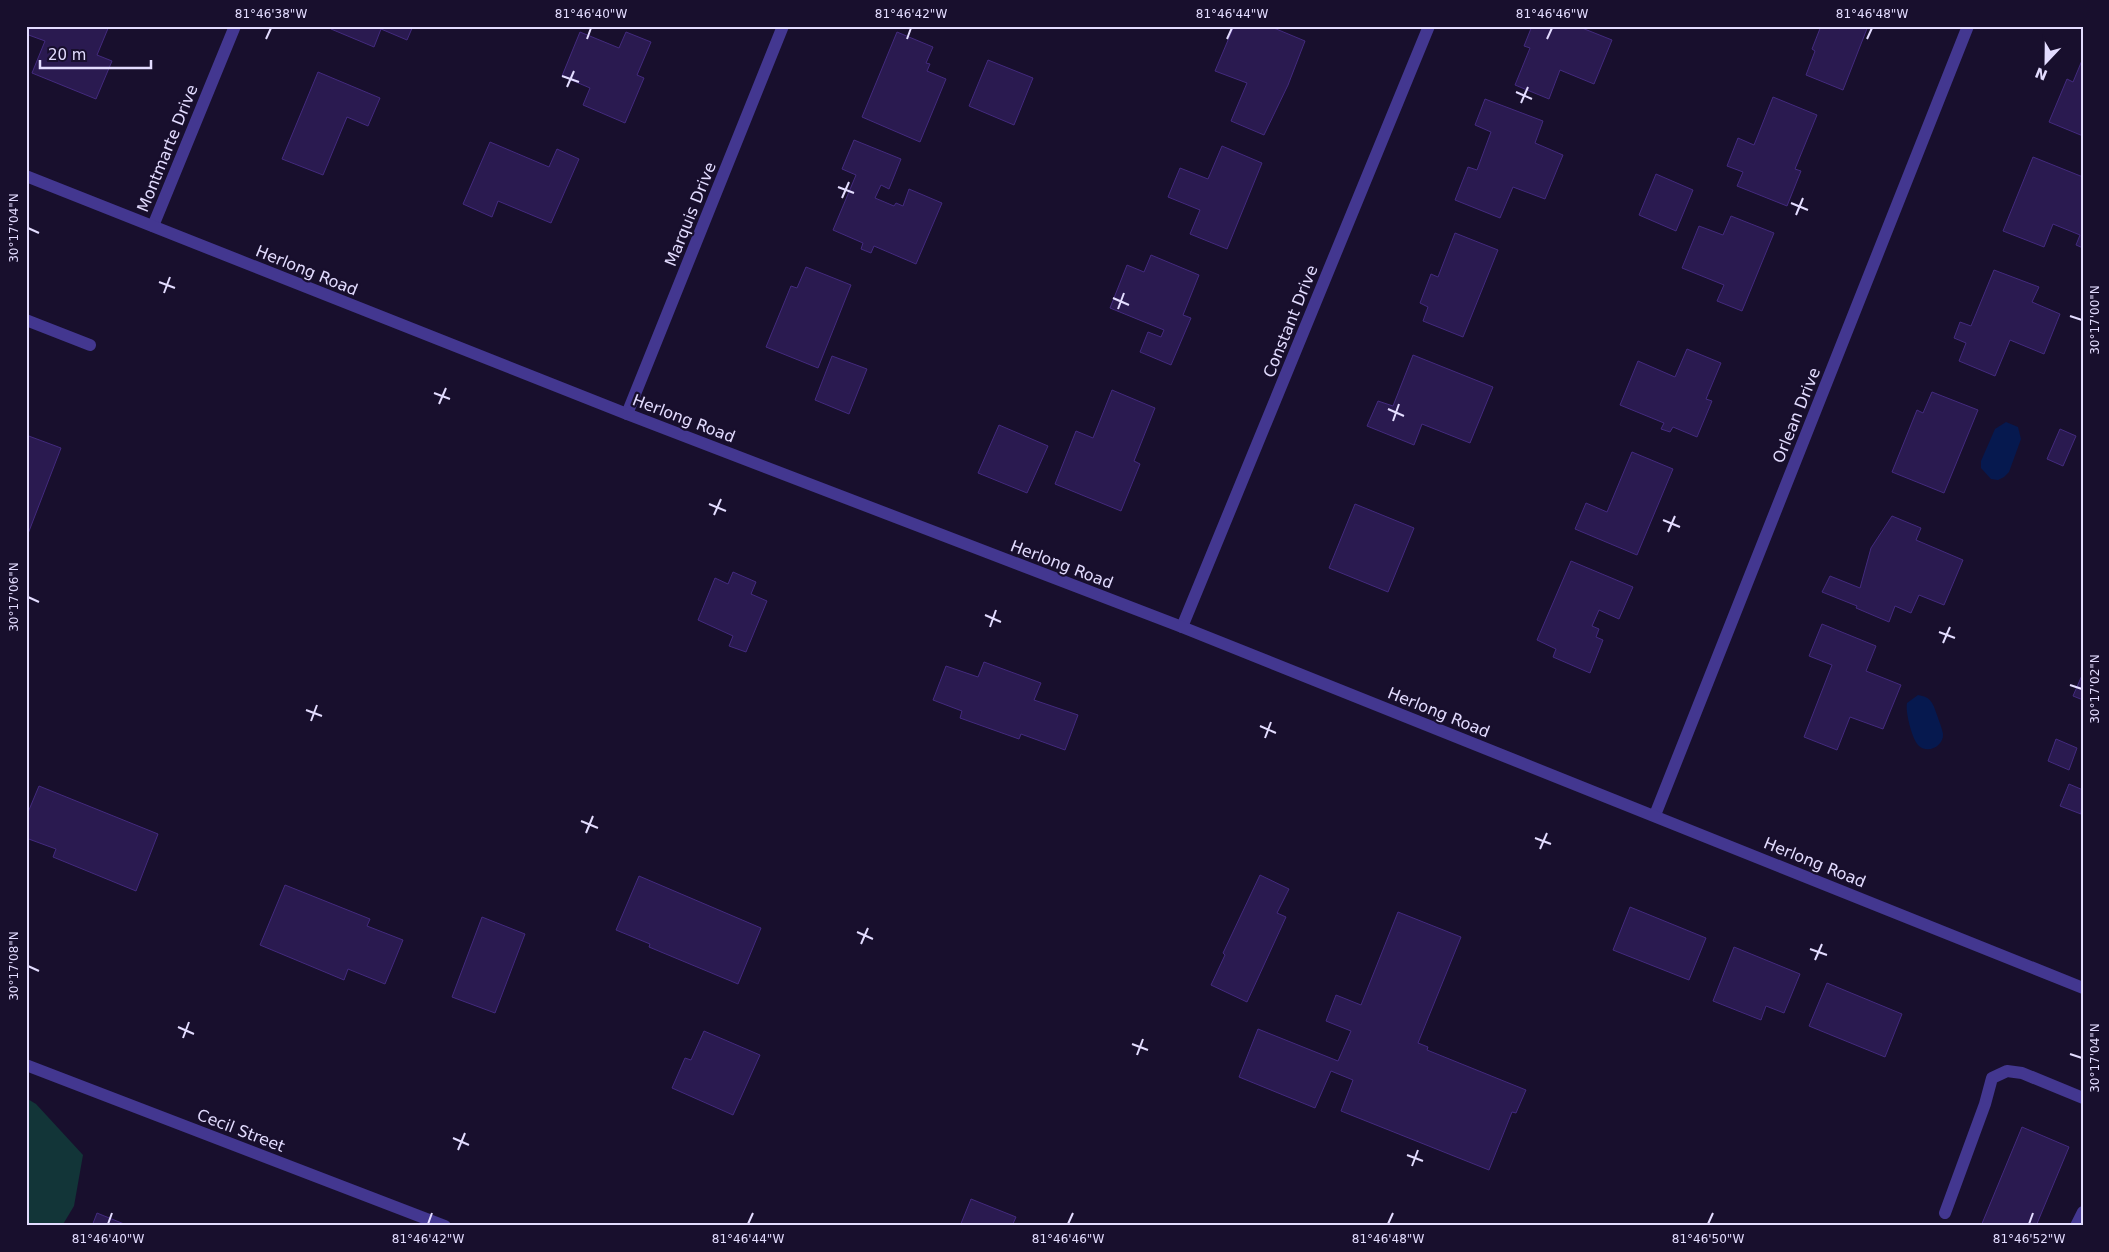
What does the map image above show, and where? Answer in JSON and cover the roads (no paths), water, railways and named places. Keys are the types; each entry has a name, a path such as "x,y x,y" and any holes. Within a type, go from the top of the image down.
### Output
{"street":[{"name":"Montmarte Drive","path":"152,226 235,26"},
{"name":"Marquis Drive","path":"627,414 783,26"},
{"name":"Constant Drive","path":"1182,627 1429,26"},
{"name":"Orlean Drive","path":"1655,815 1968,26"},
{"name":"Herlong Road","path":"26,176 627,414 1182,627 2083,988"},
{"path":"26,320 90,345"},
{"name":"Cecil Street","path":"26,1065 445,1226"},
{"path":"1945,1213 1985,1104 1992,1078 2007,1070 2022,1072 2083,1098"},
{"path":"2076,1226 2083,1212"}]}
